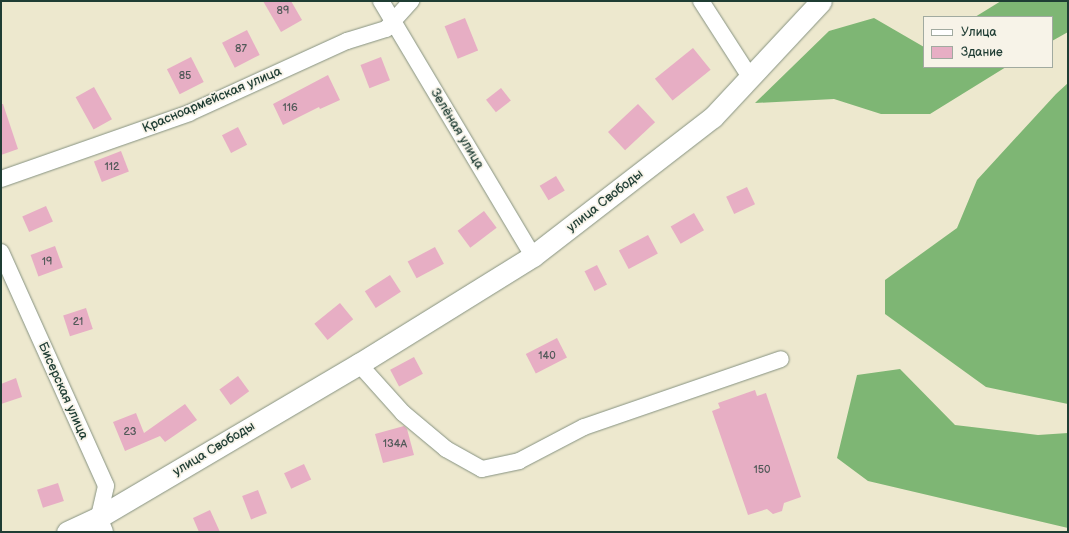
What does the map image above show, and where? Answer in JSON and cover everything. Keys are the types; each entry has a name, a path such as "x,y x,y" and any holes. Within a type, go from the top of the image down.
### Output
{"street":[{"name":"Зелёная улица","path":"381,1 533,256"},
{"name":"Красноармейская улица","path":"1,179 189,113 347,41 386,29 411,1"},
{"path":"701,1 750,77"},
{"name":"улица Свободы","path":"67,532 102,524 533,256 713,117 821,1"},
{"name":"Бисерская улица","path":"1,252 106,486 102,524"},
{"path":"359,364 403,413 446,449 482,469 519,461 584,427 781,359"}],"green space":[{"path":"1001,1 1068,1 1068,32 1053,40 1053,16 977,16"},
{"path":"874,18 923,46 923,68 1004,68 930,114 881,114 834,99 755,103 829,31"},
{"path":"1068,83 1068,404 986,387 885,314 885,280 957,228 977,180 1056,94"},
{"path":"900,369 955,425 1038,435 1068,433 1068,528 868,481 837,458 857,375"}],"building":[{"path":"263,1 291,1 302,20 281,32"},
{"path":"465,18 478,50 458,59 445,26"},
{"path":"247,30 260,55 235,68 222,43"},
{"path":"693,48 711,70 673,101 655,79"},
{"path":"191,57 204,82 180,94 167,69"},
{"path":"381,57 390,80 369,88 360,65"},
{"path":"328,75 340,100 320,109 319,107 283,125 273,104"},
{"path":"94,87 112,119 94,130 76,97"},
{"path":"501,88 511,101 496,112 486,100"},
{"path":"1,104 3,104 18,149 1,155"},
{"path":"638,104 655,122 625,150 608,132"},
{"path":"238,127 247,145 231,153 222,135"},
{"path":"121,151 129,172 102,182 94,161"},
{"path":"556,176 565,191 548,200 540,186"},
{"path":"747,187 755,204 734,214 726,197"},
{"path":"46,206 53,222 29,232 22,217"},
{"path":"484,211 497,228 470,248 458,231"},
{"path":"694,213 704,230 681,244 671,226"},
{"path":"648,235 658,254 629,269 619,250"},
{"path":"55,246 63,268 38,277 31,255"},
{"path":"435,247 444,264 417,278 408,262"},
{"path":"597,265 607,285 595,291 585,271"},
{"path":"390,275 401,292 376,308 365,291"},
{"path":"340,303 353,319 328,340 314,324"},
{"path":"86,308 93,329 70,336 63,315"},
{"path":"557,338 567,358 536,373 526,354"},
{"path":"414,357 423,374 399,386 390,370"},
{"path":"238,376 249,391 231,405 219,390"},
{"path":"16,378 22,397 1,404 1,384"},
{"path":"755,390 757,396 766,393 801,497 784,503 782,511 773,514 767,509 748,515 712,411 720,408 718,403"},
{"path":"185,404 197,420 165,442 160,436 125,451 113,422 136,413 144,433"},
{"path":"404,426 407,429 414,455 383,463 375,434"},
{"path":"304,464 311,479 291,489 284,473"},
{"path":"58,483 64,501 43,508 37,490"},
{"path":"258,490 267,513 251,519 242,496"},
{"path":"210,510 220,532 199,532 193,518"}]}
